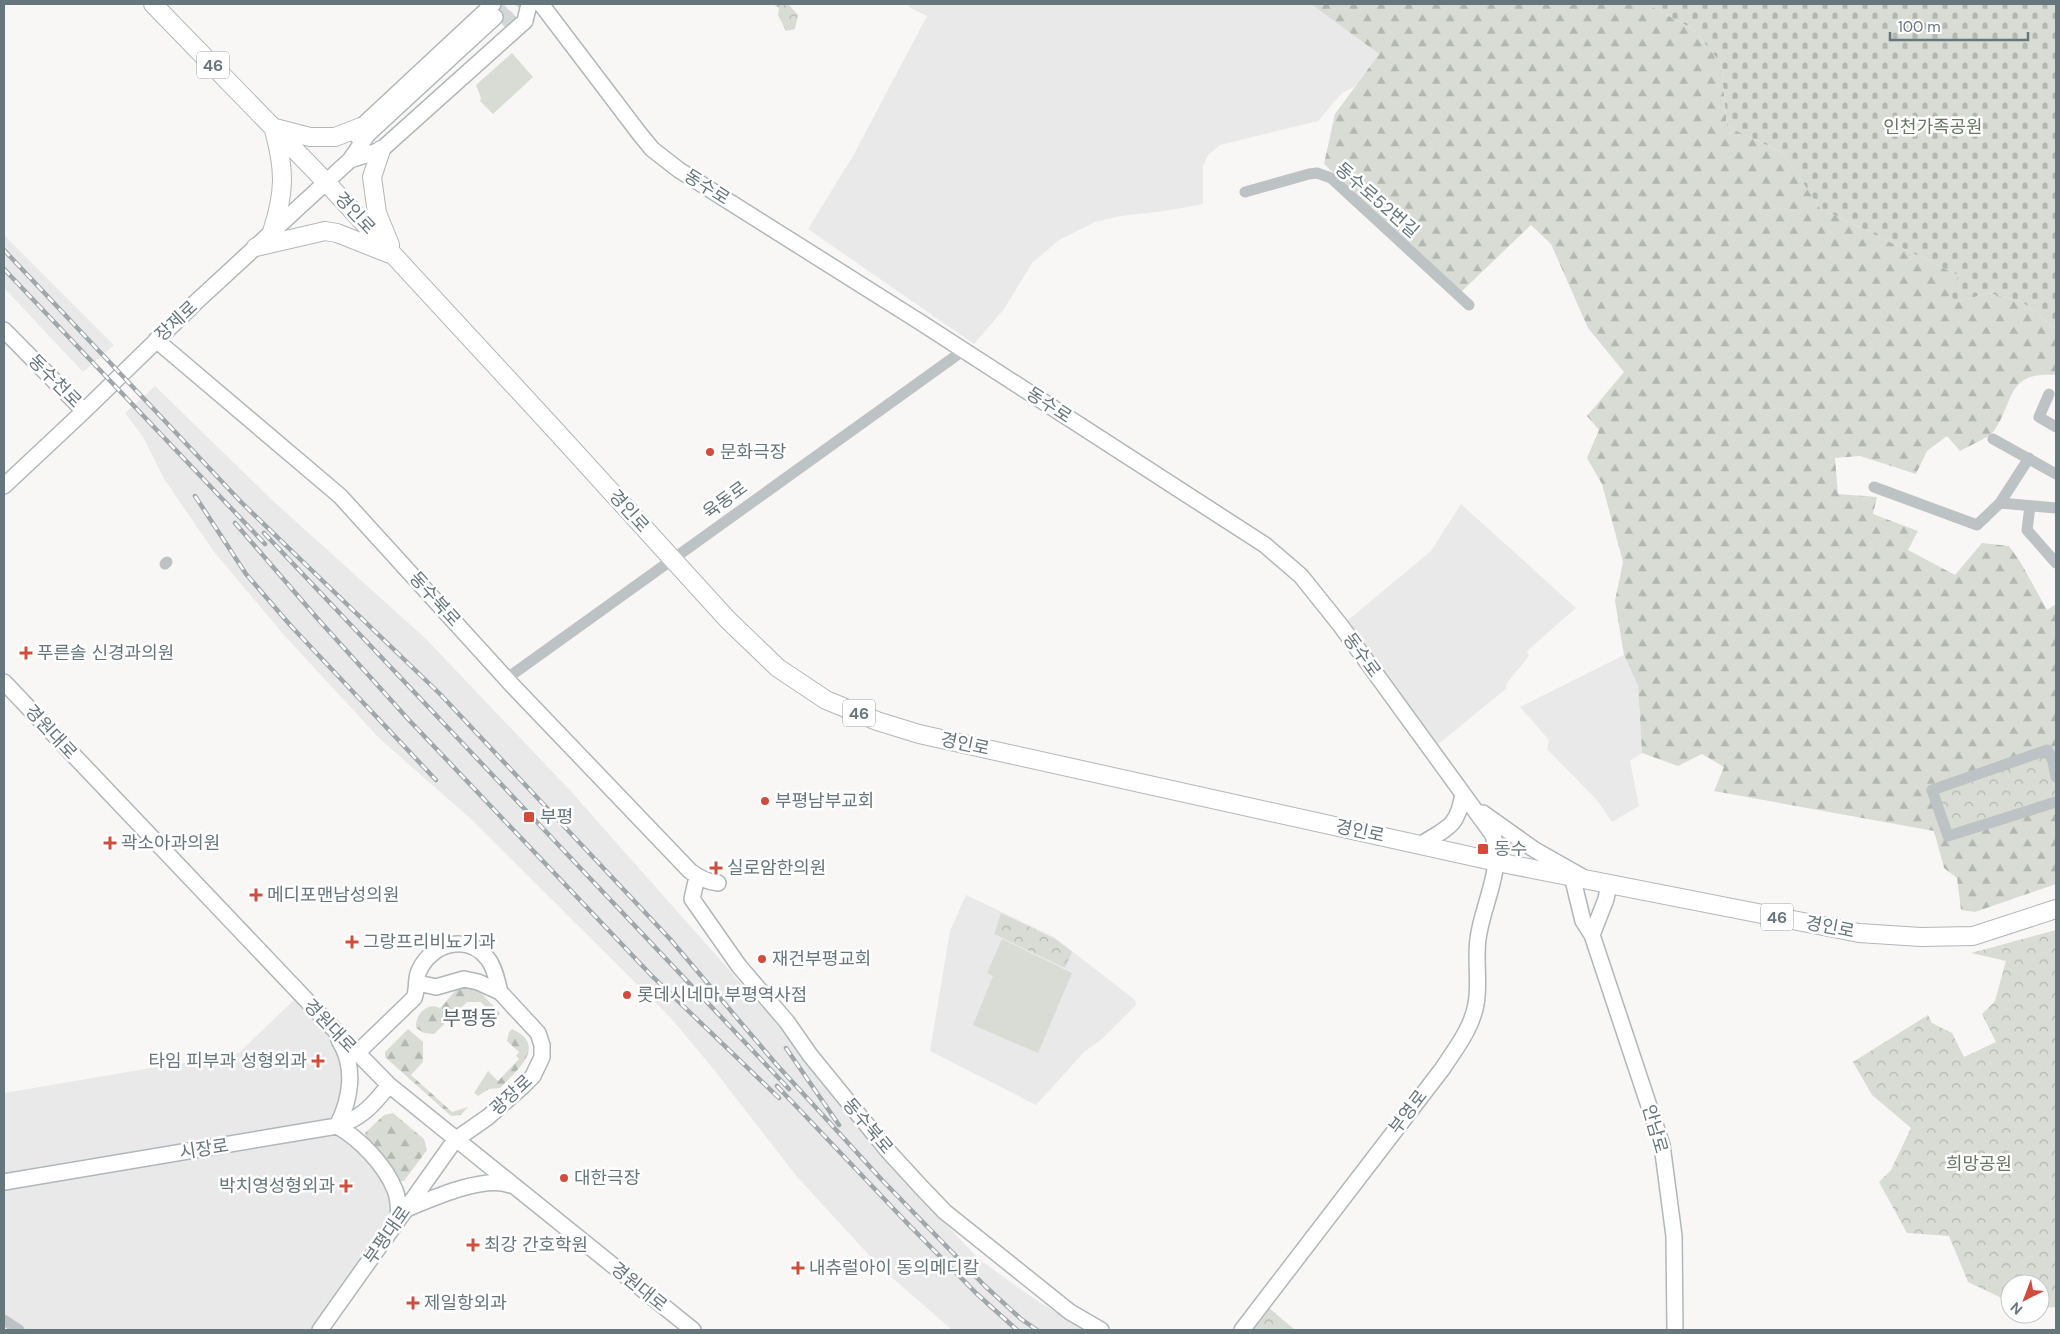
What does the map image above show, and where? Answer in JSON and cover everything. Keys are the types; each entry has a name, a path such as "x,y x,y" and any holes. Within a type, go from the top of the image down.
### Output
{"main road":[{"name":"경인로","path":"153,4 326,182 728,620 778,668 826,700 877,721 919,734 1497,862 1859,933 1912,937 1973,936 2056,909"},
{"path":"273,127 310,137 335,137 361,127"},
{"path":"272,232 281,205 282,180 282,159 273,127"},
{"path":"382,150 372,177 374,195 377,213 395,256"},
{"path":"256,247 296,236 325,231 338,233 395,256"}],"street":[{"path":"350,160 382,150 525,21 529,4"},
{"name":"동수로","path":"541,4 652,149 679,170 964,350 1265,545 1301,576 1341,626 1493,835 1497,848 1497,862"},
{"path":"350,160 361,127 497,16"},
{"name":"장제로","path":"4,486 156,340 350,160 376,145 497,16"},
{"name":"동수로52번길","path":"1245,192 1308,174 1317,173 1331,178 1469,305"},
{"name":"동수천로","path":"4,330 84,411"},
{"name":"동수북로","path":"156,340 340,496 506,679 697,877 692,899 739,966 787,1022 810,1055 889,1152 945,1212 1070,1312 1101,1330"},
{"name":"육동로","path":"506,679 964,350"},
{"path":"2049,394 2039,416 2056,427"},
{"path":"1992,440 2056,472"},
{"path":"1874,487 1976,525 2000,503 2029,458"},
{"path":"2000,503 2056,508"},
{"path":"2030,506 2027,530 2056,563"},
{"name":"경원대로","path":"4,682 332,1028 389,1085 693,1330"},
{"path":"2056,777 2054,757 2047,750 1932,790 1948,836 2056,802"},
{"path":"1420,845 1445,830 1457,819 1466,798 1536,850 1579,878"},
{"name":"부영로","path":"1242,1330 1461,1042 1470,1025 1476,1004 1478,939 1497,862"},
{"path":"697,877 708,882 718,883"},
{"name":"안남로","path":"1579,878 1583,921 1592,935 1662,1145 1674,1236 1674,1330"},
{"path":"1592,935 1606,899 1609,884"},
{"name":"광장로","path":"357,1053 410,1003 417,991 418,972 437,948 455,944 465,945 481,952 488,959 495,973 500,992"},
{"name":"광장로","path":"418,983 436,987 464,979 478,982 500,992 538,1033 542,1045 542,1057 533,1076 488,1117 455,1140"},
{"path":"332,1028 348,1059 350,1074 348,1097 344,1112 337,1126 360,1142 392,1183 402,1214 480,1183 497,1182 515,1187"},
{"name":"시장로","path":"4,1182 337,1126 360,1116 374,1104 389,1085"},
{"name":"부평대로","path":"320,1330 455,1140"},
{"path":"4,1320 19,1330"}],"shaded area":[{"path":"910,4 1311,4 1379,54 1354,87 1342,93 1318,121 1220,145 1208,155 1203,166 1203,204 1121,216 1095,222 1059,240 1032,263 1004,309 974,344 808,229 853,156 927,16 909,7"},
{"path":"4,235 114,345 83,372 4,288"},
{"path":"155,386 271,499 425,638 567,787 801,1051 909,1186 980,1260 1036,1300 1085,1330 952,1330 881,1268 798,1178 711,1066 670,1017 472,820 379,738 284,635 215,553 164,479 143,437 125,413"},
{"path":"1461,504 1576,608 1527,651 1529,656 1506,684 1507,688 1431,750 1341,626 1431,551"},
{"path":"1624,655 1638,686 1642,753 1630,761 1639,806 1612,822 1597,800 1547,749 1549,740 1520,707"},
{"path":"966,895 1054,937 1135,1000 1136,1005 1102,1039 1084,1052 1036,1105 930,1051 950,931"},
{"path":"300,994 332,1027 348,1059 337,1126 375,1159 399,1217 320,1330 21,1330 4,1319 4,1093 239,1053"}],"green space":[{"path":"773,4 788,4 798,15 795,29 786,31 778,15 779,8"},
{"path":"1311,4 1647,4 1693,29 1721,63 1727,126 1783,153 1820,208 1960,276 1955,302 1989,293 2021,301 2056,329 2056,375 2040,375 2028,378 2020,383 2014,390 1994,431 1983,439 1960,451 1947,436 1927,451 1916,474 1860,456 1835,458 1838,494 1877,497 1873,514 1918,531 1908,550 1955,575 1982,543 2009,546 2021,563 2047,610 2056,604 2056,884 1975,912 1961,910 1957,878 1944,868 1934,831 1714,791 1724,767 1702,754 1678,766 1642,753 1638,686 1624,655 1615,601 1623,562 1602,484 1587,458 1599,430 1587,416 1624,372 1588,328 1551,244 1531,225 1461,292 1324,164 1335,114 1379,54"},
{"name":"인천가족공원","path":"1647,4 2056,4 2056,329 2021,301 1989,293 1955,302 1948,290 1960,276 1820,208 1783,153 1727,126 1721,63 1693,29"},
{"path":"512,53 533,77 493,114 480,101 481,98 476,85"},
{"path":"2047,750 2056,781 2056,802 1948,836 1932,790"},
{"path":"1001,913 1055,939 1072,952 1065,968 994,934"},
{"name":"희망공원","path":"2056,930 2056,1307 2050,1307 2050,1274 2000,1274 2000,1297 1968,1282 1949,1236 1907,1233 1879,1182 1891,1170 1911,1128 1872,1095 1853,1062 1928,1015 1932,1023 1952,1033 1964,1057 1996,1042 1982,1014 1995,1001 2006,961 1971,953"},
{"path":"1002,939 1072,973 1038,1053 973,1025 993,976 987,973"},
{"path":"466,985 478,990 500,1013 499,1016 496,1018 481,1002 467,1002 434,1034 424,1033 416,1028 416,1023 423,1010 431,1006 440,1008 458,988"},
{"path":"408,1029 423,1042 423,1062 411,1075 452,1112 468,1107 461,1115 451,1116 385,1057 385,1052"},
{"path":"512,1029 523,1036 528,1043 529,1051 526,1058 500,1088 489,1089 478,1096 474,1093 488,1071 498,1081 519,1059 516,1056 519,1052 507,1041 509,1032"},
{"path":"393,1113 424,1139 427,1150 404,1181 398,1181 366,1139 365,1133 384,1115"},
{"path":"1269,1308 1295,1330 1253,1330"}],"tunnel":[{"path":"495,17 510,4"},
{"path":"504,26 528,4"}],"railway":[{"path":"4,250 242,503 440,694 670,939 776,1064 882,1180 985,1286 1021,1319 1037,1330"},
{"path":"4,269 265,544"},
{"path":"195,496 246,574 291,626 436,780"},
{"path":"235,523 408,719 652,976 779,1098"},
{"path":"264,533 789,1089"},
{"path":"786,1048 839,1125"},
{"path":"777,1086 908,1224 977,1294 1017,1330"}],"place":[{"name":"문화극장","path":"710,452"},
{"name":"푸른솔 신경과의원","path":"26,653"},
{"name":"부평남부교회","path":"765,801"},
{"name":"부평","path":"529,817"},
{"name":"곽소아과의원","path":"110,843"},
{"name":"동수","path":"1483,849"},
{"name":"실로암한의원","path":"716,868"},
{"name":"메디포맨남성의원","path":"256,895"},
{"name":"그랑프리비뇨기과","path":"352,942"},
{"name":"재건부평교회","path":"762,959"},
{"name":"롯데시네마 부평역사점","path":"627,995"},
{"name":"타임 피부과 성형외과","path":"318,1061"},
{"name":"대한극장","path":"564,1178"},
{"name":"박치영성형외과","path":"346,1186"},
{"name":"최강 간호학원","path":"473,1245"},
{"name":"내츄럴아이 동의메디칼","path":"798,1268"},
{"name":"제일항외과","path":"413,1303"}],"district":[{"name":"부평동","path":"470,1018"}]}
